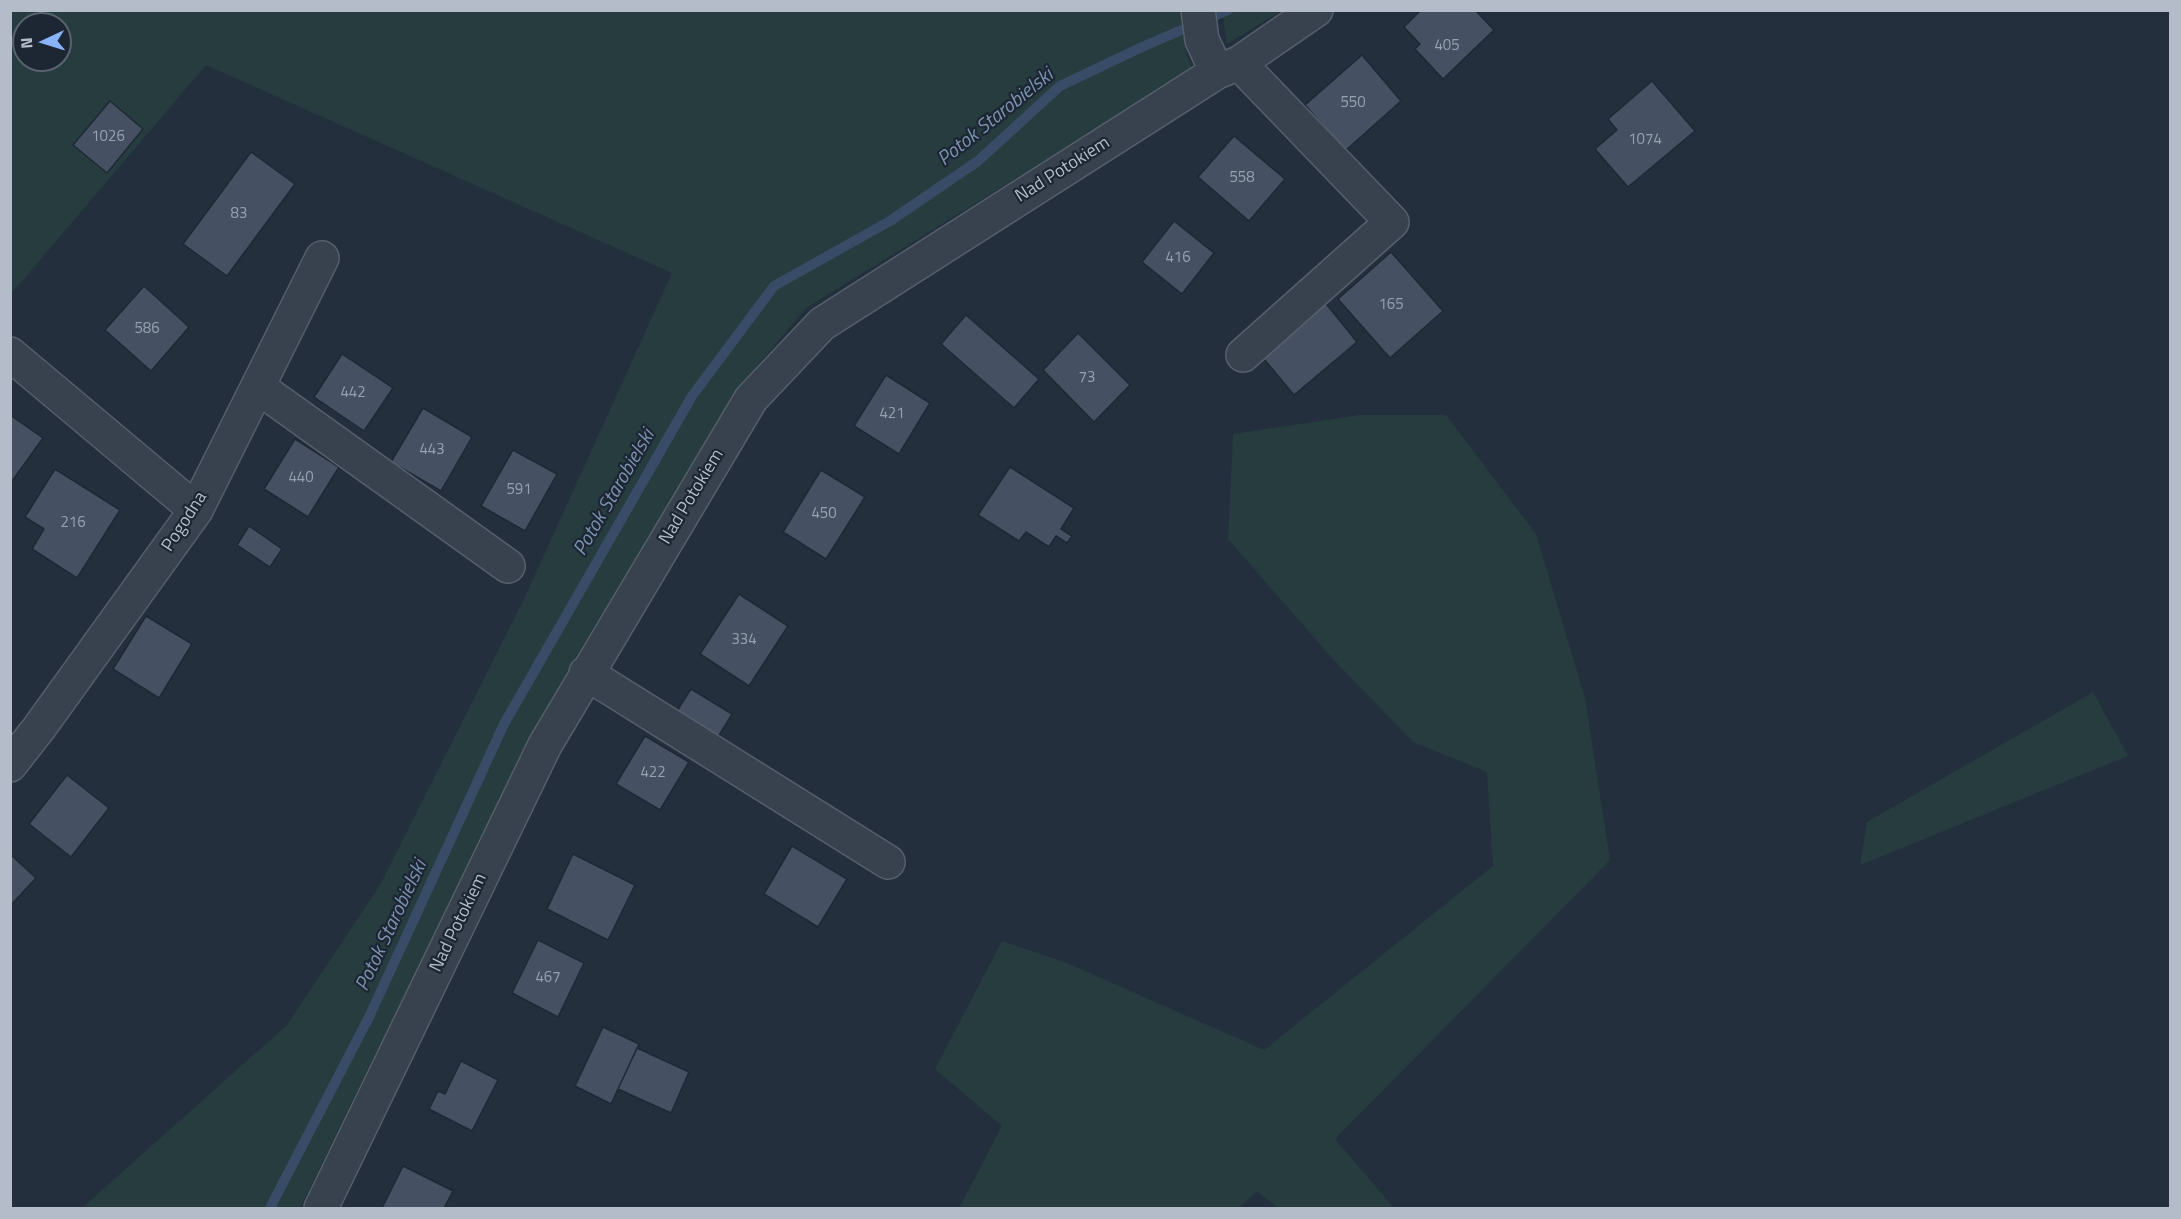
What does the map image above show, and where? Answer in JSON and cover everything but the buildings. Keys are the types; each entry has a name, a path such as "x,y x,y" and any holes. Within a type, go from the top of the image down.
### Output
{"street":[{"name":"Nad Potokiem","path":"321,1209 540,756 586,674 751,399 822,324 1316,10"},
{"path":"1200,26 1228,68 1392,222 1243,355"},
{"name":"Pogodna","path":"10,765 196,510 322,258"},
{"path":"10,354 196,510"},
{"path":"258,387 508,566"},
{"path":"586,674 888,862"}],"green space":[{"path":"1222,10 1281,11 1227,44"},
{"path":"11,11 1180,11 1186,54 1193,69 806,308 736,391 574,660 300,1208 82,1208 287,1025 380,885 524,599 672,273 206,65 11,294"},
{"path":"1360,415 1446,415 1536,534 1585,698 1610,860 1335,1139 1394,1208 1278,1208 1257,1191 1239,1208 959,1208 1002,1126 935,1069 1002,941 1067,963 1264,1050 1493,866 1487,772 1413,742 1332,658 1228,539 1233,434"},
{"path":"2093,692 2128,756 1860,865 1867,822"}],"waterway":[{"name":"Potok Starobielski","path":"270,1208 369,1017 504,724 692,396 774,286 890,221 978,161 1060,86 1228,10"}]}
